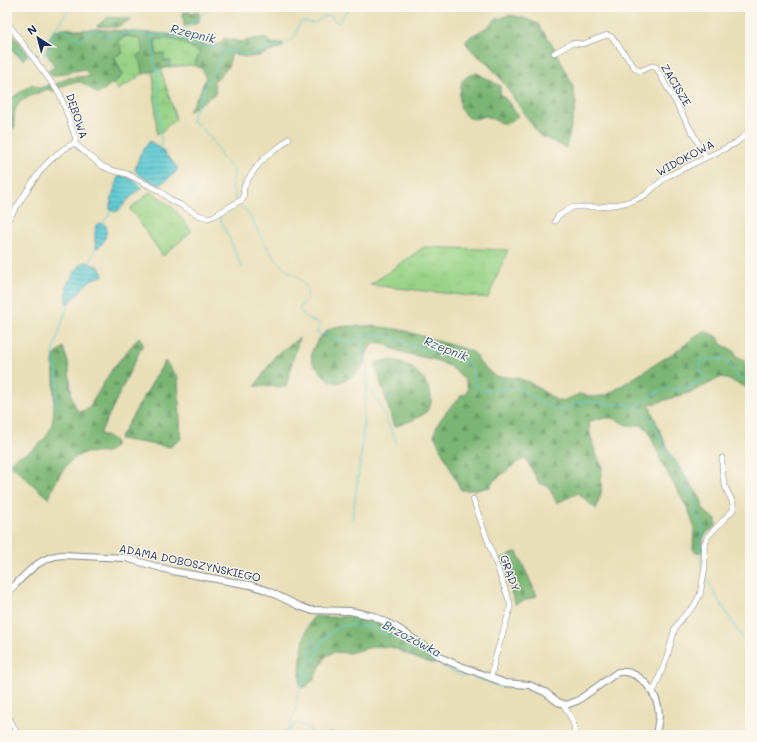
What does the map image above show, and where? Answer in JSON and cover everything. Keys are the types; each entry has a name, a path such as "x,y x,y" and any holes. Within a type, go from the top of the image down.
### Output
{"street":[{"name":"DĘBOWA","path":"7,22 51,80 63,100 76,139 74,143 102,166 127,174 160,191 172,201 198,215 208,218 214,216 243,199 243,188 260,163 267,156 285,144 289,138"},
{"name":"ZACISZE","path":"554,53 572,43 583,44 607,35 612,37 635,68 640,71 652,66 656,67 706,158"},
{"name":"WIDOKOWA","path":"555,221 558,216 573,207 606,206 632,201 645,195 666,178 736,143 750,131"},
{"path":"7,221 51,158 74,143"},
{"path":"653,693 667,657 675,628 682,618 694,606 700,595 705,568 704,545 708,536 733,510 734,506 722,475 722,458"},
{"name":"GRĄDY","path":"473,499 510,602 510,609 494,662 491,678"},
{"name":"ADAMA DOBOSZYŃSKIEGO","path":"7,592 39,563 52,556 81,555 126,558 172,571 250,585 310,610 350,611 373,616 401,630 444,659 505,683 529,685 545,692 563,704"},
{"path":"563,704 566,705 577,702 618,672 624,671 638,677 653,693 657,702 659,715 656,735"},
{"path":"563,704 574,724 574,735"},
{"path":"7,714 18,735"}],"green space":[{"path":"183,12 199,13 199,23 184,26"},
{"path":"509,15 524,18 538,24 555,49 573,87 576,104 566,148 539,135 500,78 486,62 474,53 465,42 470,37 489,26 494,20"},
{"path":"108,17 133,19 116,27 97,26"},
{"path":"7,26 28,54 23,60 7,45"},
{"path":"63,28 181,35 200,44 217,45 224,38 240,42 259,38 267,39 273,44 282,43 283,47 252,57 239,56 232,53 228,67 214,82 216,93 188,112 199,94 206,78 202,69 194,65 200,52 173,40 155,40 156,54 164,53 164,61 170,60 169,67 143,74 138,55 144,52 140,39 127,36 118,40 123,53 114,57 123,75 98,94 81,82 69,83 59,88 56,84 68,78 90,76 84,69 52,76 48,71 55,67 46,53 48,38 55,30"},
{"path":"127,36 140,39 144,52 139,55 143,74 118,90 112,84 123,75 114,57 118,40"},
{"path":"162,38 180,41 201,52 194,65 169,67 170,61 164,61 156,54 155,40"},
{"path":"162,68 162,73 176,119 157,135 153,71"},
{"path":"477,73 500,86 500,93 518,116 512,120 501,123 484,116 475,119 467,117 464,114 460,106 462,81 468,76"},
{"path":"32,84 40,88 51,84 54,92 48,89 27,98 18,105 14,118 15,127 9,132 10,148 7,149 7,99 12,98"},
{"path":"151,191 172,207 192,231 163,256 130,209"},
{"path":"424,247 508,250 488,298 370,285"},
{"path":"373,326 402,330 471,351 477,356 480,363 494,376 517,378 529,382 558,401 566,400 579,394 594,397 607,395 681,348 704,331 718,337 721,344 734,351 737,358 744,360 747,371 750,374 750,389 722,377 692,392 649,405 669,452 701,499 703,509 716,520 716,526 704,536 704,551 696,553 693,549 694,527 689,511 663,465 648,430 641,425 626,425 612,418 602,418 589,421 590,434 596,454 602,466 601,494 596,509 578,493 557,503 548,486 539,483 526,459 519,461 492,482 490,487 475,490 461,490 434,435 438,424 445,414 462,395 466,394 468,387 466,381 456,371 442,362 401,352 384,343 375,343 367,352 365,362 362,367 355,374 341,382 331,381 324,376 313,363 311,356 312,351 317,341 325,332 334,327"},
{"path":"139,337 143,344 100,434 115,441 115,446 104,453 85,453 72,460 62,472 49,499 10,464 14,458 29,452 40,444 50,431 54,408 54,356 63,347 68,362 72,398 78,412 88,409 113,368"},
{"path":"299,338 286,387 255,386 276,355"},
{"path":"385,360 400,362 413,368 427,385 431,396 431,404 426,412 413,420 394,427 375,363"},
{"path":"165,361 178,378 181,439 170,447 119,439"},
{"path":"517,552 537,596 515,604 500,559"},
{"path":"315,616 348,616 371,620 391,629 397,635 422,651 435,663 412,657 390,647 376,646 349,653 334,652 326,656 313,680 306,687 300,687 300,671 304,638 311,621"}],"water":[{"path":"150,141 160,148 178,168 176,172 160,185 143,177 135,170 140,154"},
{"path":"120,175 136,181 142,187 118,211 115,212 110,209 110,205 117,179"},
{"path":"101,223 106,226 106,235 104,241 98,248 95,244 95,230 96,225"},
{"path":"86,262 99,267 103,275 91,280 68,304 66,302 67,284 80,265"}],"waterway":[{"path":"51,36 52,30 59,25 66,13 72,7"},
{"path":"192,43 194,39 184,30 212,7"},
{"path":"340,21 348,9 356,7"},
{"path":"230,51 242,55 250,55 288,42 296,34 302,21 314,23 325,16 332,16 332,18 339,23"},
{"name":"Rzepnik","path":"33,55 47,54 50,45 49,38 61,30 67,31 78,39 83,38 90,31 97,31 105,36 136,32 152,36 161,34 180,38 199,46 213,46 217,49 230,51 220,58 216,69 205,86 203,95 194,112 192,121 198,124 211,138 223,159 233,169 234,175 231,184 236,201"},
{"path":"152,36 155,65 158,74 160,132 162,144 159,149"},
{"name":"Rzepnik","path":"7,40 17,45 19,54 25,57 30,56"},
{"name":"Rzepnik","path":"238,204 251,218 275,258 283,267 305,285 308,292 299,310 309,319 318,322 321,326 316,333 336,338 347,343 368,334 389,336 411,346 438,352 467,363 472,369 475,386 480,389 489,390 513,388 525,392 544,404 563,410 578,403 584,402 616,405 628,404 637,407 655,393 670,387 678,390 704,380 706,376 701,371 699,361 704,358 711,360 725,358 737,377 750,380"},
{"path":"239,205 219,216 242,267"},
{"path":"104,225 105,220 112,211"},
{"path":"89,264 96,247"},
{"path":"56,405 58,379 53,356 68,304"},
{"path":"352,520 362,448 367,385 367,362 360,339"},
{"path":"367,385 379,403 397,443"},
{"path":"637,407 648,416 656,428 661,441 678,469 689,493 696,501 696,515 703,527 700,547 702,569"},
{"path":"706,576 718,599 746,644"},
{"name":"Brzozówka","path":"282,735 286,730 289,730 296,709 298,692 308,676 322,641 337,628 347,625 374,628 462,676 471,675 474,678 501,688 525,688"},
{"path":"300,688 315,637"},
{"path":"289,730 294,728 295,724 298,723 305,726 317,735"},
{"path":"324,735 332,732 336,733 336,735"}]}
